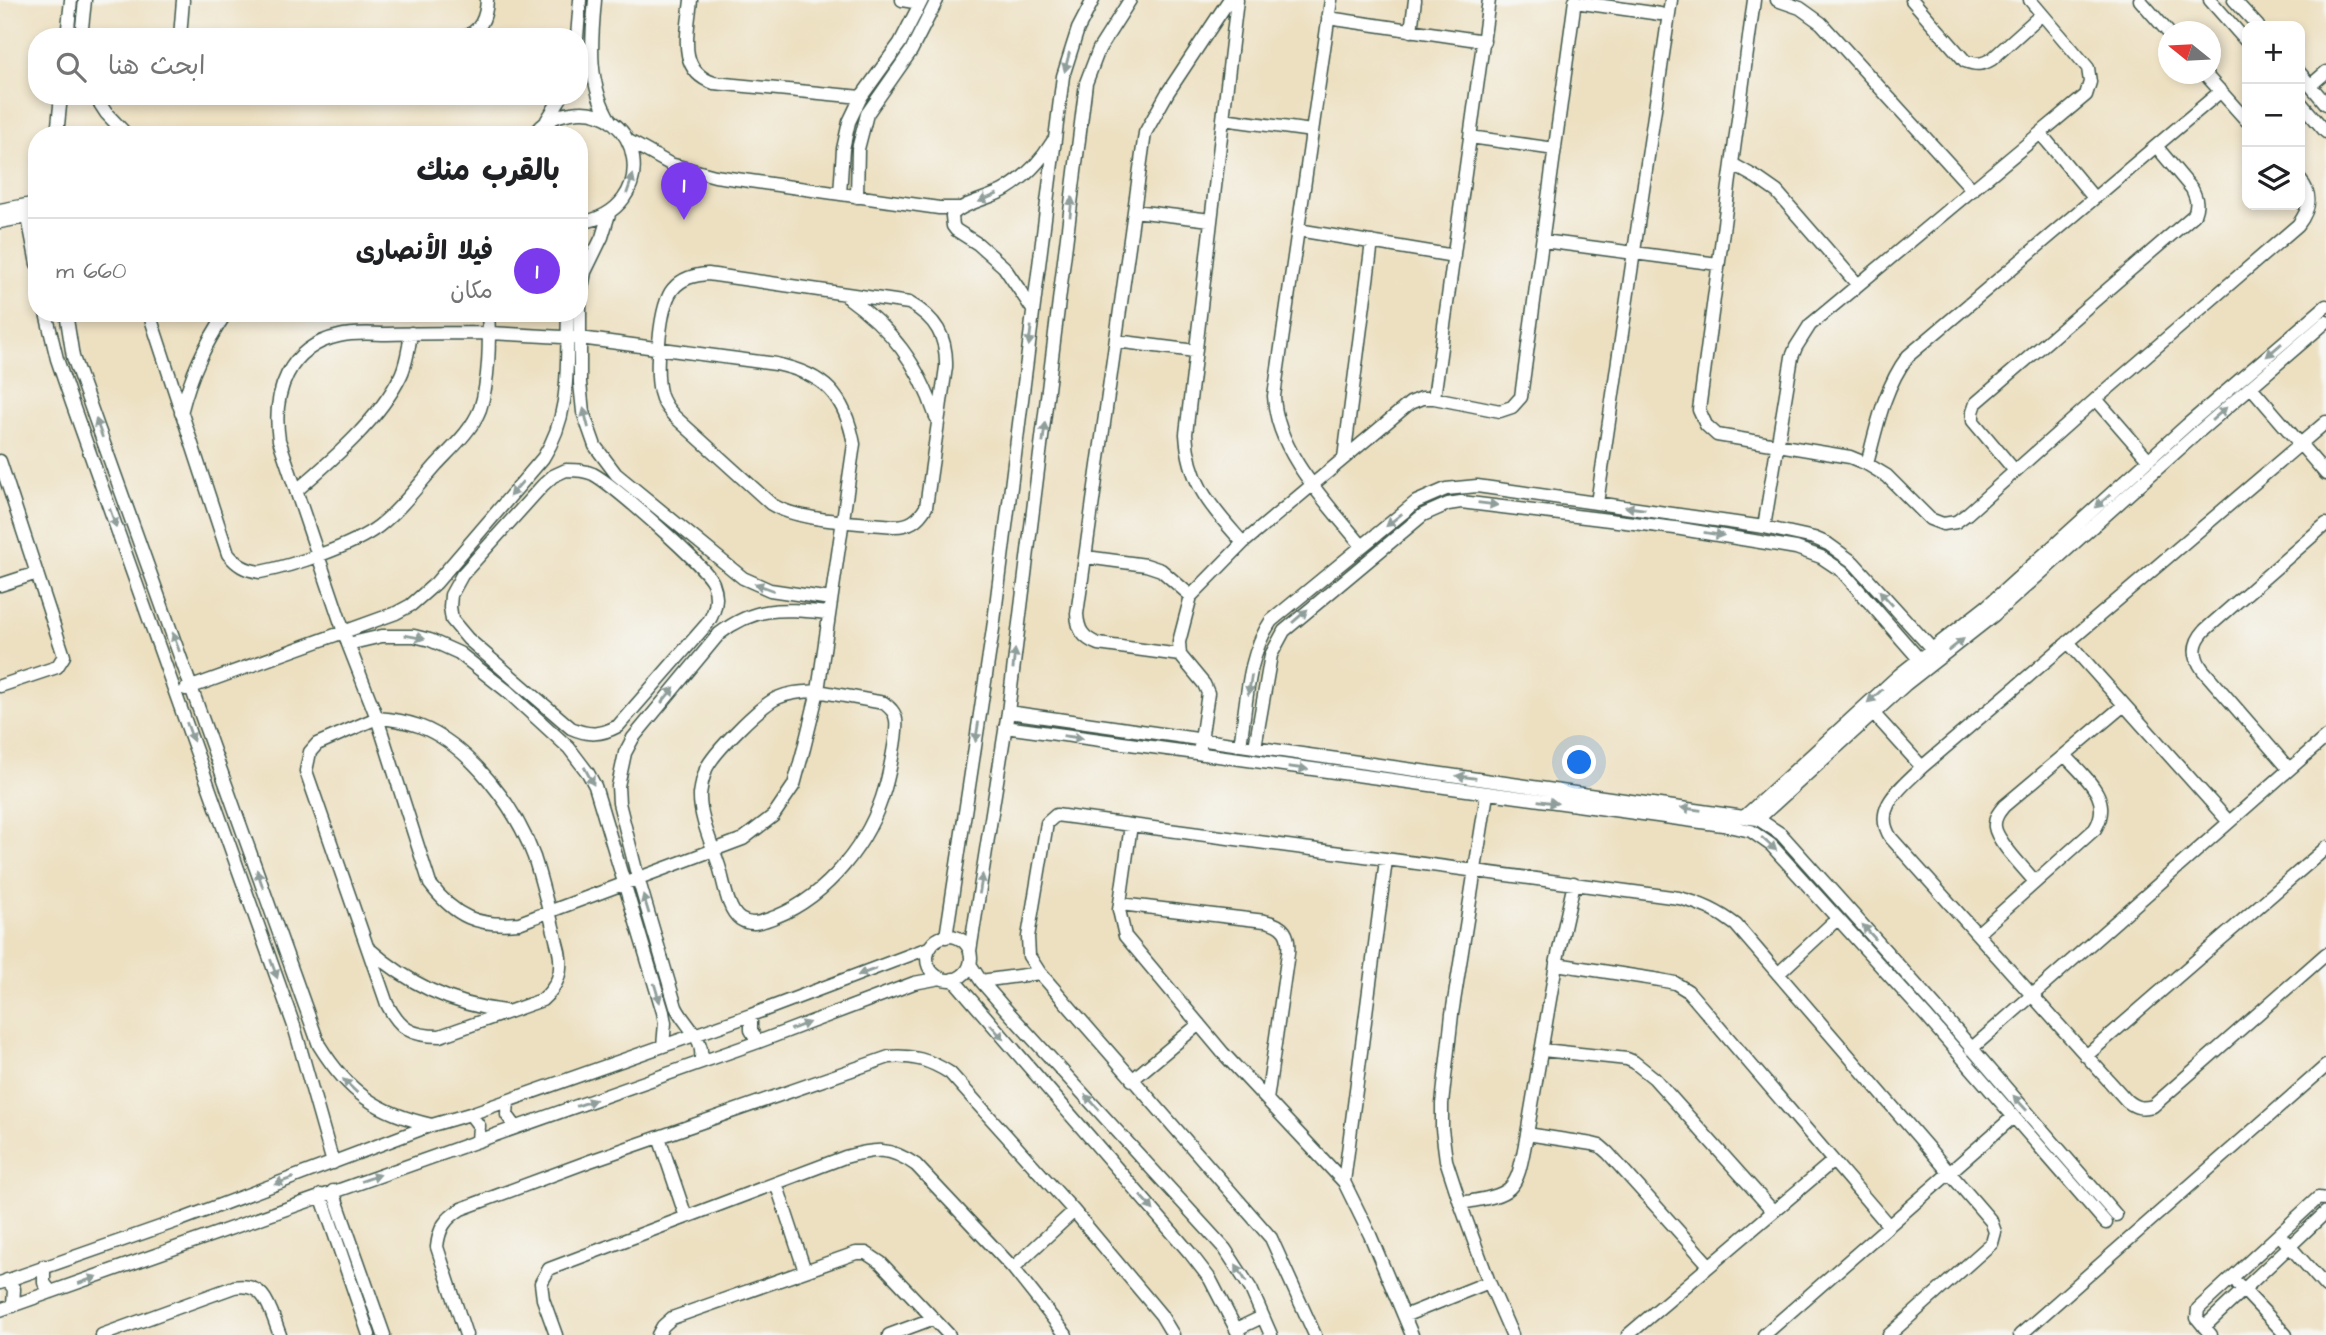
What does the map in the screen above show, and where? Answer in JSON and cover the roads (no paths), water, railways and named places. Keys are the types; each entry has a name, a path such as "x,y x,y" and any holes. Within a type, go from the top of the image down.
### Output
{"street":[{"path":"68,28 71,0"},
{"path":"82,28 85,0"},
{"path":"181,28 183,0"},
{"path":"478,28 483,22 487,0"},
{"path":"578,28 580,0"},
{"path":"595,0 593,72 599,98 612,122 628,140 655,157 686,170 857,197 939,208 959,208 987,199 1019,180 1045,154 1055,138"},
{"path":"691,0 687,55 692,68 702,78 714,83 861,97"},
{"path":"840,194 845,135 861,97 900,43 921,1 902,0"},
{"path":"857,197 858,149 867,114 911,51 937,0"},
{"path":"946,937 997,599 1067,60 1077,29 1093,0"},
{"path":"0,1310 758,1042 914,983 964,974 970,957 1008,712 1086,83 1099,49 1130,0"},
{"path":"1180,655 1098,644 1082,633 1077,624 1077,614 1142,148 1153,115 1229,0"},
{"path":"1237,0 1186,435 1192,473 1201,491 1243,543"},
{"path":"1331,0 1274,396 1275,412 1283,438 1312,485 1362,546"},
{"path":"1410,31 1415,0"},
{"path":"1434,398 1489,0"},
{"path":"1630,253 1662,0"},
{"path":"1593,502 1671,0"},
{"path":"1754,0 1699,410 1706,425 1717,435 1831,453 1867,464 1887,476 1930,519 1943,524 1956,522 1967,514 2298,225 2307,213 2309,201 2305,186"},
{"path":"1777,0 1800,8 1821,23 1973,190"},
{"path":"1912,0 1965,61 1974,65 1984,64 1992,59 2042,14"},
{"path":"1764,527 1796,347 1810,325 2086,95 2090,82 2088,68 2030,0"},
{"path":"2140,0 2158,21"},
{"path":"2210,0 2242,36"},
{"path":"2234,0 2253,21"},
{"path":"1199,754 1208,693 1180,655 1179,642 1191,596 1243,543 1410,403 1422,398 1434,398 1500,411 1512,407 1521,397 1575,1 1660,14"},
{"path":"2230,23 2244,11"},
{"path":"1328,18 1484,41"},
{"path":"2305,103 2320,93 2326,72"},
{"path":"2305,78 2320,93"},
{"path":"2215,84 2242,115"},
{"path":"1867,464 1887,390 1908,356 2221,91"},
{"path":"58,126 60,105"},
{"path":"101,105 118,126"},
{"path":"540,126 555,105"},
{"path":"2305,108 2326,132"},
{"path":"544,126 563,114 578,112 593,113 612,122"},
{"path":"1223,119 1312,131"},
{"path":"2041,134 2094,198"},
{"path":"1470,137 1555,149"},
{"path":"588,221 608,214 624,199 631,185 633,155 628,140"},
{"path":"2015,471 1973,421 1976,404 2194,215 2197,206 2192,189 2156,146"},
{"path":"1731,164 1777,192 1858,285"},
{"path":"0,211 28,205"},
{"path":"959,208 952,216 956,230 978,244 1004,267 1034,310"},
{"path":"1134,211 1211,220"},
{"path":"588,266 602,237 608,214"},
{"path":"0,222 28,217"},
{"path":"1298,230 1454,256"},
{"path":"1344,458 1372,242"},
{"path":"1543,242 1718,264"},
{"path":"708,274 844,295 909,303 923,311 934,322 946,351 926,507 921,516 904,526 790,514 771,504 674,416 662,399 660,348 666,301 672,289 682,280 694,275 708,274"},
{"path":"844,295 870,313 893,335 922,380 937,420"},
{"path":"1758,819 1789,783 1902,680 1994,615 2326,306"},
{"path":"49,322 65,381 294,1026 333,1163"},
{"path":"66,322 73,357 319,1045 334,1070 347,1084 377,1107 404,1119 432,1125"},
{"path":"152,322 228,554 236,564 247,570 260,572 356,540 380,524 470,426 484,393 489,322"},
{"path":"181,413 196,365 206,342 220,322"},
{"path":"570,322 583,412 595,446 616,474 731,569 756,585 785,593 831,599"},
{"path":"176,693 346,638 396,613 424,595 543,458 554,441 565,404 576,322"},
{"path":"1744,817 1874,714 1919,659 1987,606 2149,460 2251,387 2326,322"},
{"path":"296,491 349,442 391,392 408,354 411,333"},
{"path":"490,333 573,338 800,369 821,381 838,398 849,420 854,444 818,691 794,785 773,816 743,839 519,922 499,925 478,922 443,901 430,884 377,718 346,638 279,440 275,418 278,396 286,375 300,357 318,344 339,336 490,333"},
{"path":"1116,341 1195,351"},
{"path":"2251,387 2326,474"},
{"path":"2096,400 2149,460"},
{"path":"2326,422 1922,767 1888,802 1884,812 1886,831 2134,1107 2144,1109 2153,1106 2326,954"},
{"path":"0,461 64,656 57,667 0,686"},
{"path":"593,474 604,461"},
{"path":"566,470 593,474 699,563 712,580 717,603 707,624 618,726 595,735 571,729 459,629 452,620 450,607 451,595 463,575 553,475 566,470"},
{"path":"1240,745 1255,651 1271,621 1416,502 1446,489 1469,486 1593,502 1764,527 1814,538 1841,552 1853,562 1932,649"},
{"path":"1416,502 1423,514"},
{"path":"1255,747 1271,655 1284,631 1423,514 1448,504 1475,503 1675,528 1796,548 1821,557 1842,571 1919,659"},
{"path":"1675,528 1677,514"},
{"path":"2289,769 2203,670 2196,660 2194,649 2197,638 2205,630 2326,524"},
{"path":"699,563 712,551"},
{"path":"1086,557 1146,565 1161,570 1191,596"},
{"path":"1002,561 1007,567 1020,568 1025,565"},
{"path":"0,585 37,573"},
{"path":"436,583 451,595"},
{"path":"997,599 1010,596 1017,601 1019,607"},
{"path":"700,1062 702,1048 676,1007 619,803 618,786 625,753 633,738 719,634 743,618 769,610 828,613"},
{"path":"707,624 719,634"},
{"path":"346,638 398,634 430,640 459,653 507,691 569,748 595,786 663,1012 663,1046"},
{"path":"2067,642 2229,822"},
{"path":"818,691 884,703 892,710 896,719 885,787 876,813 849,859 810,896 787,912 753,924 743,921 735,914 700,798 707,766 768,703 792,693 818,691"},
{"path":"2035,882 1999,836 1995,826 1997,815 2004,806 2124,705"},
{"path":"1008,712 1255,747 1666,812 1751,831 1771,845 1926,1016 2013,1117 2060,1158"},
{"path":"1874,714 1922,767"},
{"path":"377,718 420,726 439,736 477,767 509,809 533,856 549,911 562,965 552,991 542,1000 440,1036 423,1036 407,1030 394,1019 387,1004 309,781 306,761 310,752 317,744 377,718"},
{"path":"618,726 633,738"},
{"path":"1005,727 1487,794 1758,819 1781,835 1936,1007 2111,1219"},
{"path":"1971,1049 2289,769 2323,744"},
{"path":"1977,934 2095,829 2102,818 2103,805 2098,793 2065,755"},
{"path":"1487,794 1452,1014 1441,1104 1446,1160 1489,1282 1512,1335"},
{"path":"1315,1335 1271,1238 1040,973 1029,956 1028,937 1049,819 1056,815 1679,898 1713,909 1736,925 1991,1221 1995,1232 1992,1243 1889,1335"},
{"path":"1131,825 1120,904 1120,919 1125,936 1199,1024 1344,1182 1366,1226 1412,1335"},
{"path":"2086,1056 2326,848"},
{"path":"1344,1182 1385,860"},
{"path":"1798,876 1809,866"},
{"path":"1460,1203 1497,1197 1518,1181 1556,964 1574,883"},
{"path":"1120,904 1265,920 1285,930 1289,941 1288,953 1268,1100"},
{"path":"1778,974 1837,919"},
{"path":"1262,1317 1238,1332 1210,1279 1190,1252 947,979 929,965 928,953 934,942 946,937 958,938 981,981 1208,1228 1251,1289 1270,1335"},
{"path":"3,1282 183,1219 432,1125 696,1035 931,947"},
{"path":"368,948 391,969 428,990 477,1008 508,1012"},
{"path":"1556,964 1660,980 1675,983 1688,990 1889,1226"},
{"path":"981,981 1040,973"},
{"path":"1926,1016 1936,1007"},
{"path":"751,1015 751,1030 758,1042"},
{"path":"1132,1080 1199,1024"},
{"path":"1543,1050 1618,1057 1634,1062 1654,1078 1773,1211"},
{"path":"466,1335 437,1247 438,1235 451,1215 461,1209 659,1137 889,1057 904,1056 935,1064 950,1073 1074,1211 1161,1315 1173,1335"},
{"path":"2020,1335 2326,1066"},
{"path":"508,1101 507,1115 516,1127"},
{"path":"470,1114 479,1126 478,1141"},
{"path":"1764,1335 2013,1117"},
{"path":"1527,1134 1600,1146 1709,1265"},
{"path":"659,1137 686,1217"},
{"path":"556,1335 543,1299 541,1283 549,1269 855,1154 881,1150 892,1151 916,1165 1013,1268 1066,1335"},
{"path":"1628,1335 1833,1161"},
{"path":"776,1183 806,1271"},
{"path":"327,1193 352,1244 384,1335"},
{"path":"327,1193 338,1248 364,1334"},
{"path":"2326,1199 2318,1198 2198,1309 2197,1318 2207,1331 2243,1289 2326,1212"},
{"path":"1013,1268 1074,1211"},
{"path":"2278,1234 2326,1286"},
{"path":"338,1248 352,1244"},
{"path":"658,1335 672,1318 856,1253 866,1253 881,1263 949,1335"},
{"path":"44,1266 44,1283 51,1292"},
{"path":"2231,1276 2286,1335"},
{"path":"3,1282 14,1289 13,1306"},
{"path":"1404,1316 1489,1282"},
{"path":"102,1335 247,1284 259,1289 280,1335"},
{"path":"889,1335 932,1319"}],"place":[{"name":"فيلا الأنصارى","path":"684,220"}]}
